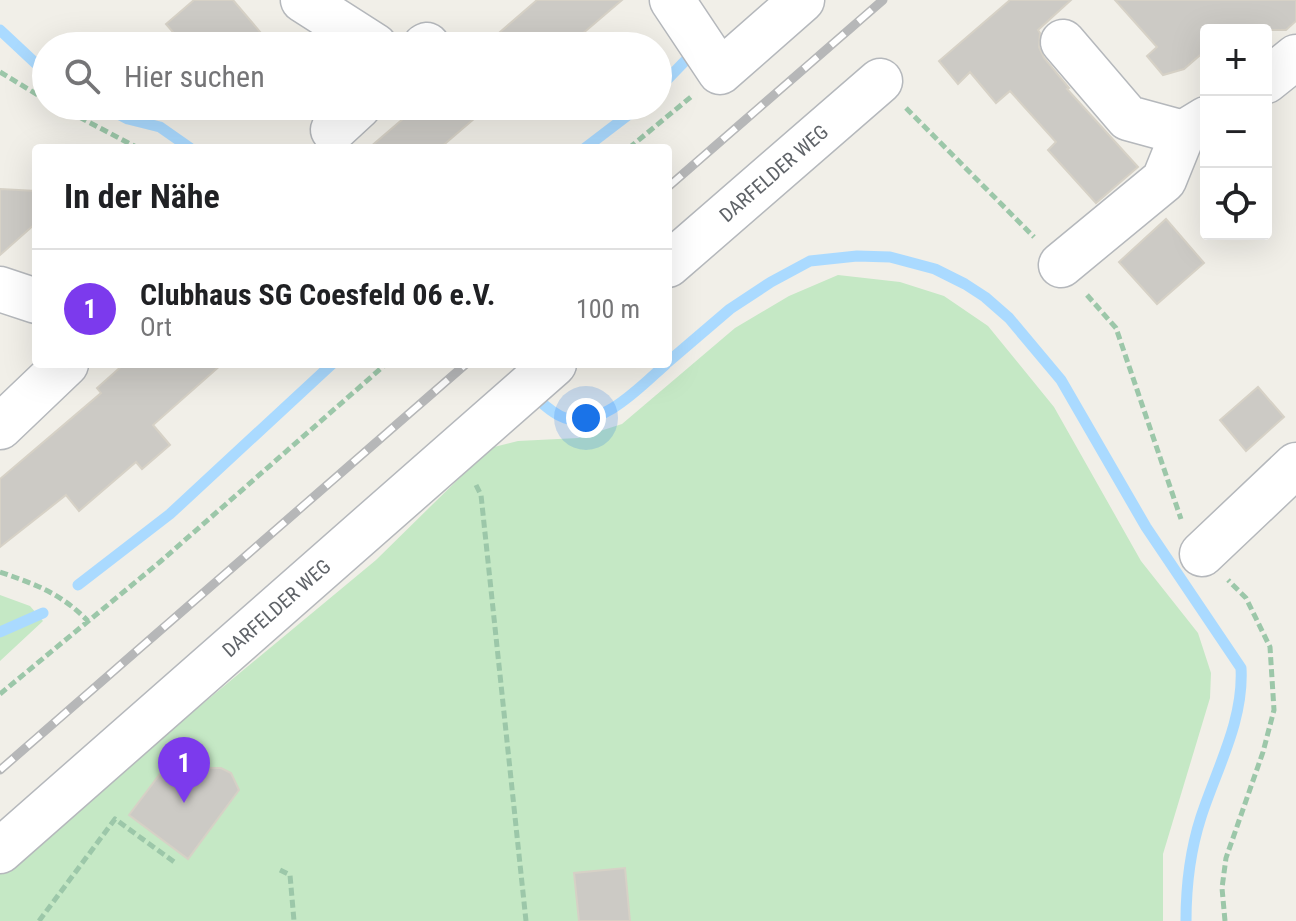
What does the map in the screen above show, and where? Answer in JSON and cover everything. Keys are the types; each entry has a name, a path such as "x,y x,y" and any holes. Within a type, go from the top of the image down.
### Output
{"street":[{"path":"303,0 353,32"},
{"path":"672,0 720,72 802,0"},
{"path":"1061,265 1164,180 1195,126 1128,118 1063,42"},
{"path":"1272,76 1296,57"},
{"name":"DARFELDER WEG","path":"672,262 880,81"},
{"path":"0,289 32,300"},
{"path":"0,427 62,368"},
{"name":"DARFELDER WEG","path":"0,851 549,368"},
{"path":"1202,554 1296,465"}],"path":[{"path":"0,72 32,91"},
{"path":"672,112 720,72"},
{"path":"880,81 1061,265 1116,328 1185,532 1202,554 1246,598 1270,647 1274,710 1263,752 1226,858 1222,888 1225,921"},
{"path":"85,120 130,144"},
{"path":"634,144 663,120"},
{"path":"0,694 161,561 381,368"},
{"path":"456,449 481,495 526,921"},
{"path":"0,572 43,587 73,606 88,621"},
{"path":"39,921 115,819 177,864"},
{"path":"280,870 290,875 294,921"}],"green space":[{"path":"838,275 900,282 944,296 988,326 1054,407 1141,561 1198,633 1211,673 1210,698 1163,854 1163,921 0,921 0,872 376,560 490,448 518,441 578,438 622,424 735,328 789,296"},
{"path":"0,595 30,606 43,621 0,661"}],"building":[{"path":"194,0 233,0 260,32 173,32 166,24"},
{"path":"537,0 622,0 584,32 500,32"},
{"path":"1010,0 1071,0 1038,30 1039,47 1067,89 1138,167 1096,203 1048,150 1056,142 1010,91 996,103 970,72 958,84 939,61"},
{"path":"1115,0 1296,0 1296,21 1286,30 1272,30 1272,24 1200,24 1200,55 1184,69 1163,75 1147,56 1157,47"},
{"path":"402,120 473,120 445,144 374,144"},
{"path":"0,189 32,191 32,227 0,255"},
{"path":"1166,219 1204,263 1157,304 1119,262"},
{"path":"120,368 217,368 153,425 170,445 142,469 136,462 79,511 66,495 0,547 0,479 101,393 97,388"},
{"path":"1258,387 1284,417 1246,451 1220,420"},
{"path":"181,746 210,768 221,768 231,773 239,790 188,859 129,815"},
{"path":"625,868 630,921 579,921 574,873"}],"waterway":[{"path":"0,30 32,60"},
{"path":"672,74 685,61"},
{"path":"132,120 160,127 184,144"},
{"path":"590,144 622,120"},
{"path":"672,359 730,309 810,261 857,256 890,257 935,269 985,297 1009,318 1061,380 1146,527 1241,668 1234,725 1194,843 1186,921"},
{"path":"78,585 170,514 328,368"},
{"path":"534,396 565,418 593,418 620,403 661,368"},
{"path":"0,632 43,613"}],"railway":[{"path":"672,184 883,0"},
{"path":"0,770 461,368"}],"place":[{"name":"Clubhaus SG Coesfeld 06 e.V.","path":"184,803"}]}
